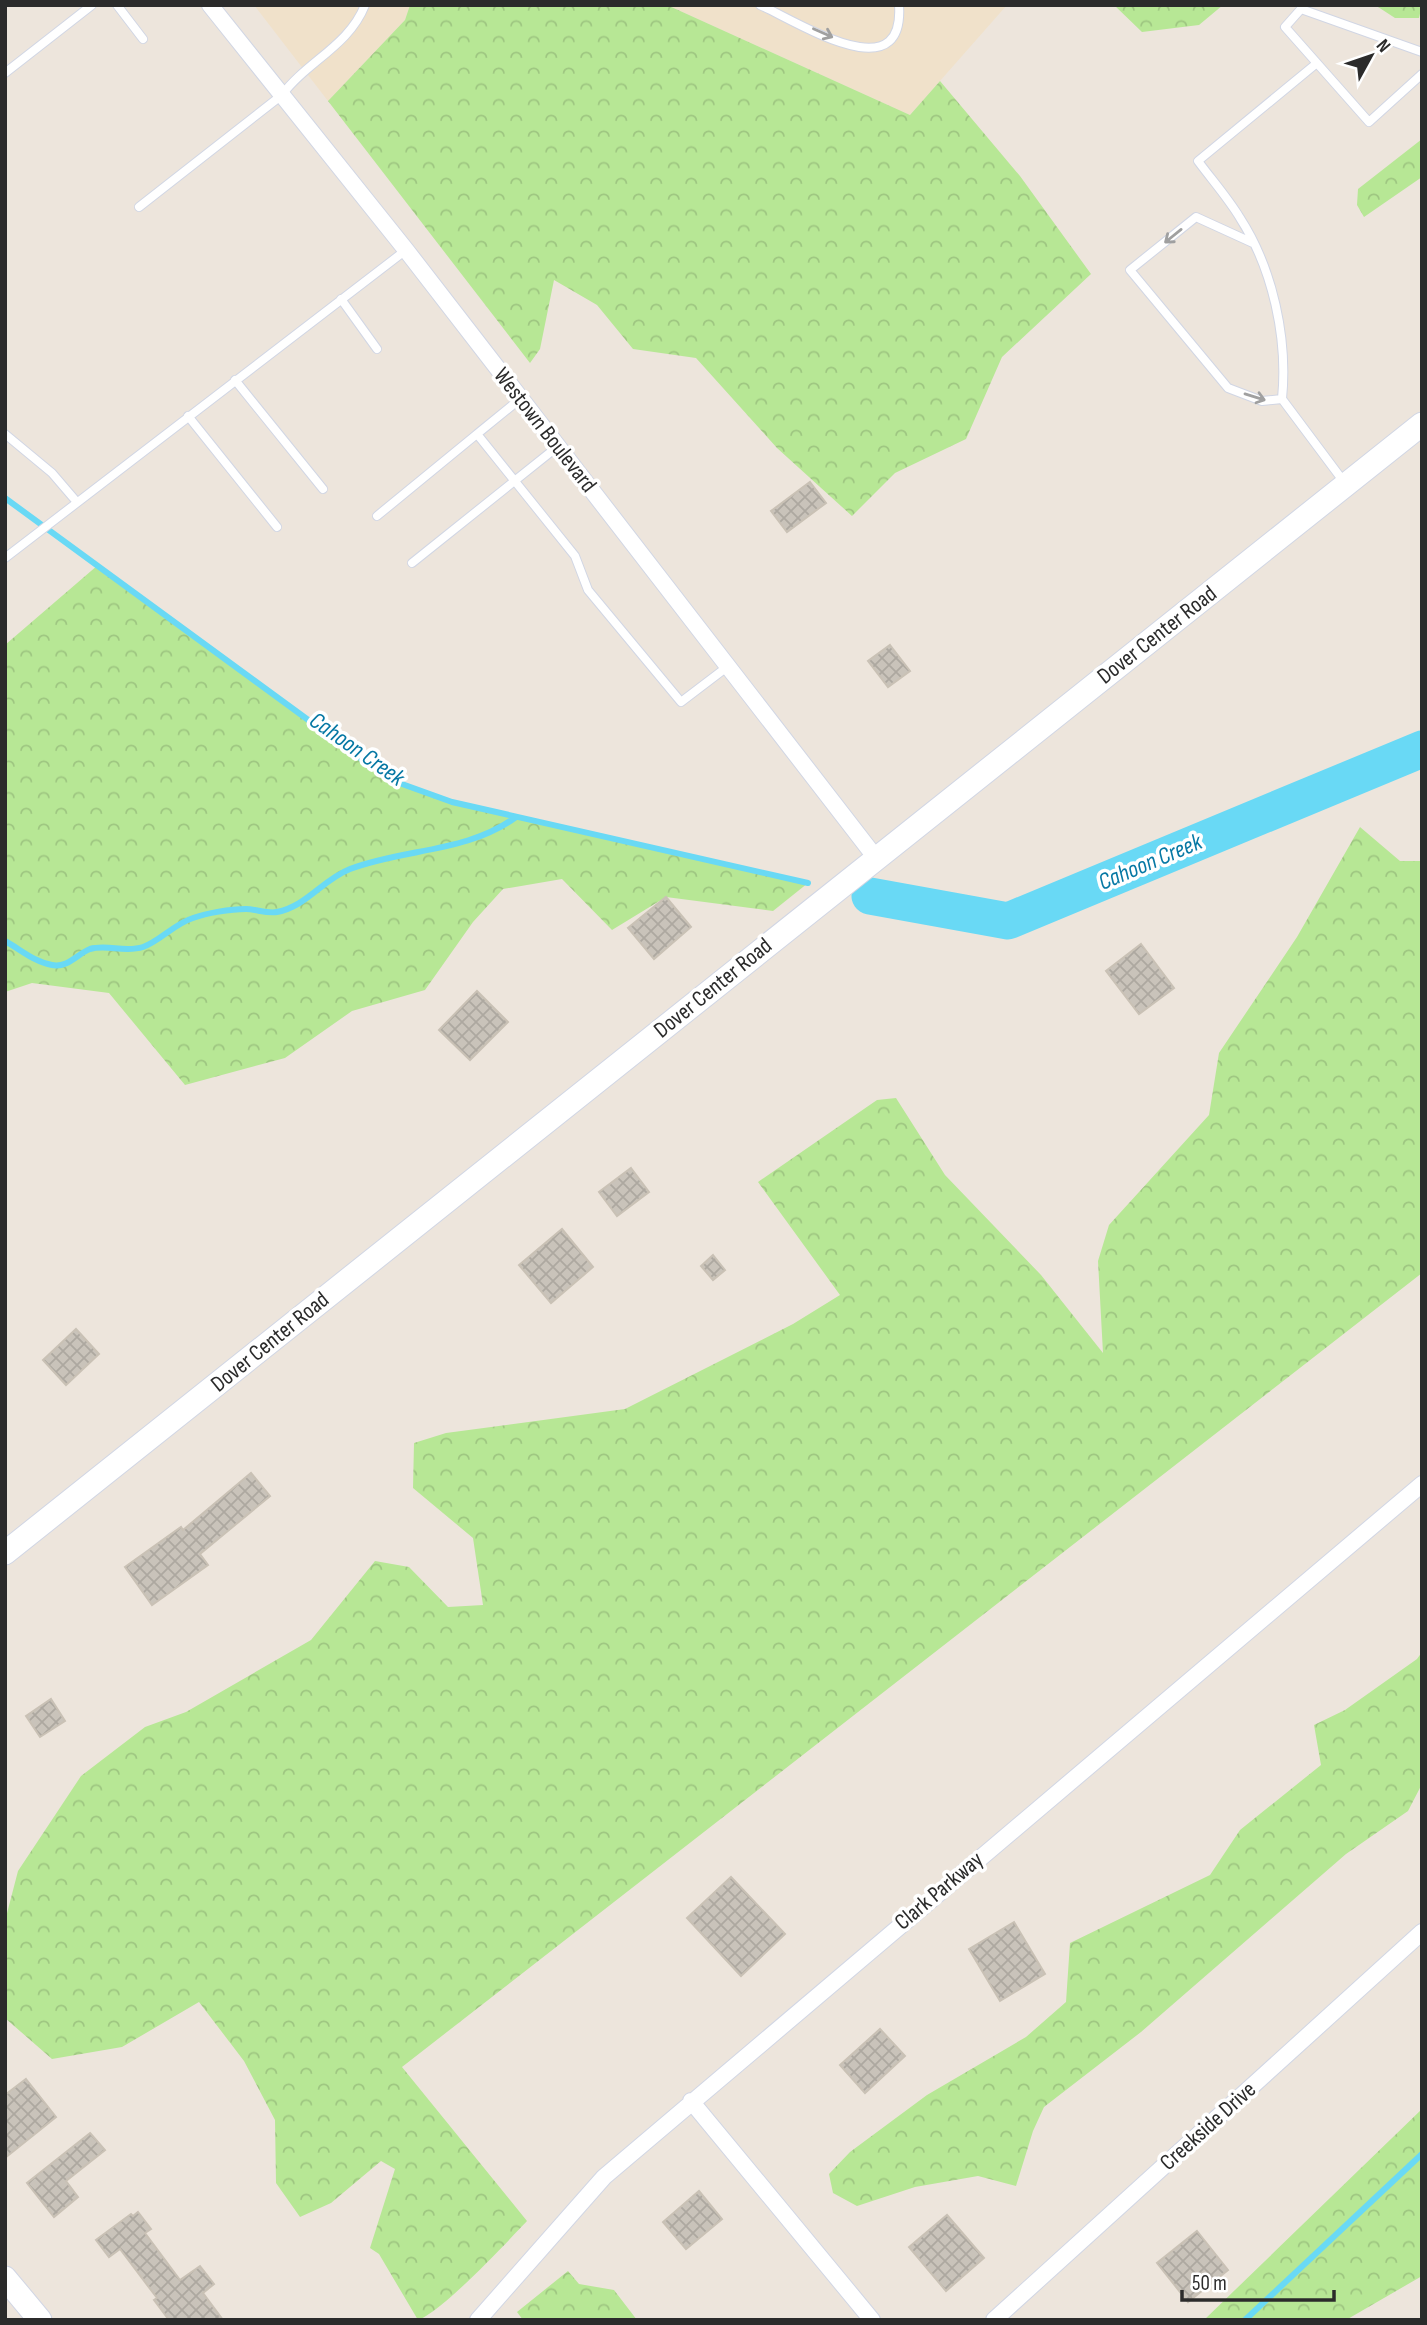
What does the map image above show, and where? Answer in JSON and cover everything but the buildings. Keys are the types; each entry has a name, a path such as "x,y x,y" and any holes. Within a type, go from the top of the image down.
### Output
{"street":[{"name":"Westown Boulevard","path":"210,5 406,250 876,858"},
{"name":"Dover Center Road","path":"5,1553 1422,424"},
{"name":"Clark Parkway","path":"478,2320 604,2177 1422,1484"},
{"name":"Creekside Drive","path":"994,2320 1422,1932"},
{"path":"691,2101 872,2320"},
{"path":"5,2278 40,2320"}],"lane":[{"path":"5,73 92,5"},
{"path":"117,5 144,39"},
{"path":"139,207 282,95 295,77 344,38 365,5"},
{"path":"760,5 860,50 880,49 894,39 900,17 899,5"},
{"path":"1422,52 1301,9 1285,27 1369,122 1422,74"},
{"path":"1317,63 1198,161 1241,218 1266,269 1285,367 1282,399 1346,485"},
{"path":"1253,243 1195,218 1130,270 1228,388 1262,401 1282,399"},
{"path":"5,558 406,250"},
{"path":"341,299 377,349"},
{"path":"235,380 323,489"},
{"path":"377,516 520,399"},
{"path":"188,416 277,527"},
{"path":"5,434 52,473 76,501"},
{"path":"477,435 575,556 587,590 681,702 727,667"},
{"path":"412,563 557,447"}],"shaded area":[{"path":"254,5 410,5 405,20 328,101"},
{"path":"667,5 1007,5 910,115"}],"green space":[{"path":"410,5 667,5 910,115 940,81 1020,176 1091,274 1002,357 966,439 895,473 852,516 777,448 696,358 633,349 597,305 554,280 540,349 530,363 328,101 405,20"},
{"path":"1114,5 1223,5 1199,25 1142,32"},
{"path":"1375,5 1422,5 1419,18 1395,18"},
{"path":"1422,139 1422,177 1364,217 1357,205 1358,189"},
{"path":"98,565 367,763 402,784 452,802 808,883 773,911 666,897 612,930 562,879 503,889 473,922 425,990 352,1011 285,1058 185,1085 109,993 32,983 5,992 5,645"},
{"path":"1360,827 1400,861 1422,861 1422,1273 402,2067 527,2221 458,2291 418,2320 379,2254 370,2248 395,2169 381,2161 331,2203 300,2217 276,2183 275,2120 244,2061 199,2002 122,2047 52,2059 5,2018 5,1921 18,1871 81,1776 145,1727 186,1712 311,1640 375,1561 409,1567 448,1607 483,1605 473,1538 413,1488 414,1443 446,1433 625,1409 793,1324 840,1295 758,1182 877,1100 896,1098 945,1175 1041,1275 1103,1353 1098,1261 1109,1225 1209,1115 1219,1053 1297,937"},
{"path":"1422,1652 1422,1784 1408,1811 1346,1854 1141,2032 1044,2107 1033,2131 1016,2186 978,2176 915,2187 857,2206 833,2193 829,2174 850,2152 927,2095 1026,2037 1066,2002 1070,1943 1210,1875 1240,1830 1321,1765 1314,1725 1345,1710 1417,1659"},
{"path":"1422,2109 1422,2276 1346,2320 1204,2320"},
{"path":"568,2271 579,2284 614,2290 637,2320 523,2320 517,2312"}],"waterway":[{"name":"Cahoon Creek","path":"5,498 367,763 402,784 452,802 808,883"},
{"name":"Cahoon Creek","path":"870,896 1008,921 1422,749"},
{"path":"5,941 27,955 52,965 68,963 90,949 136,949 155,941 186,921 205,914 240,909 265,912 288,909 350,869 456,844 497,829 516,817"},
{"path":"1245,2320 1422,2154"}]}
